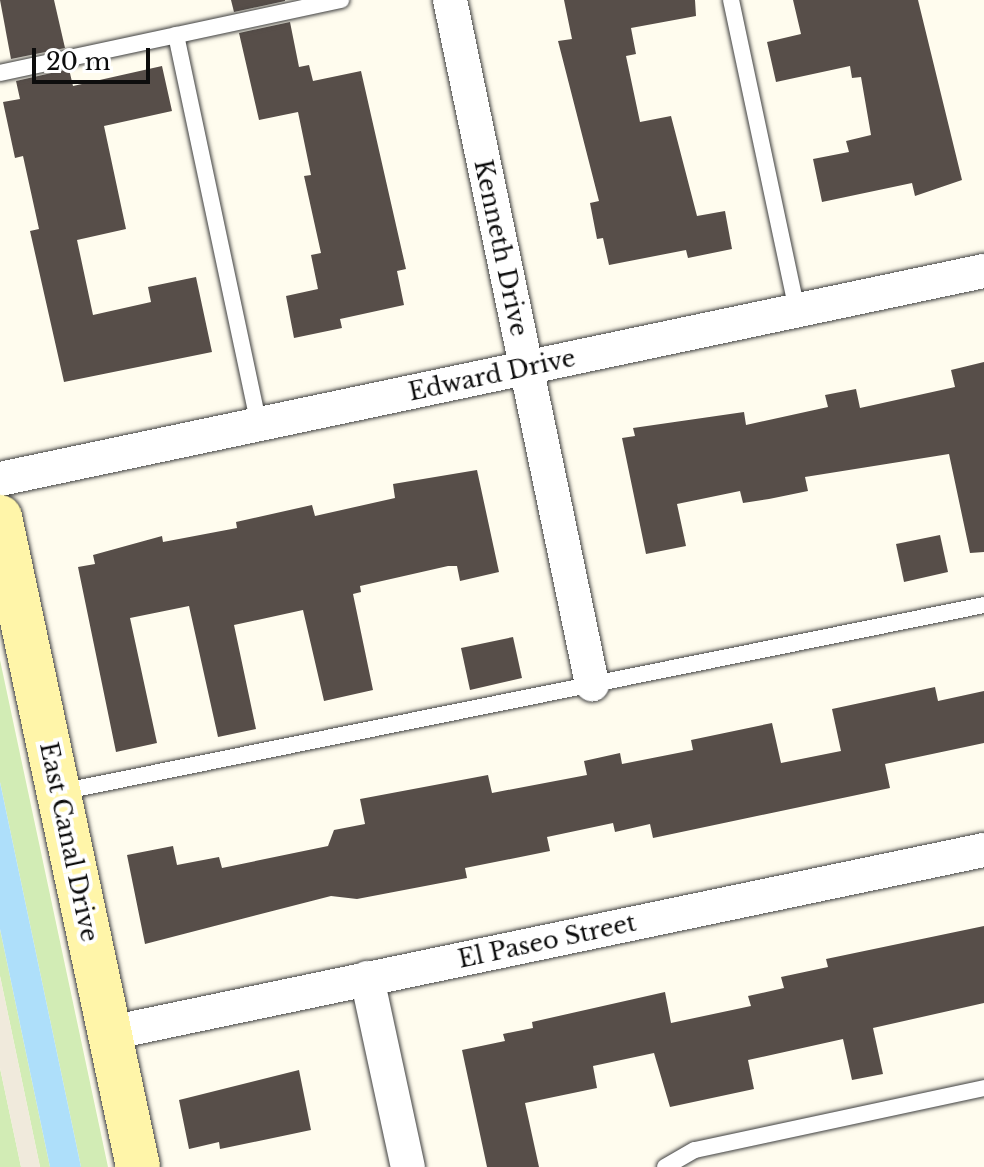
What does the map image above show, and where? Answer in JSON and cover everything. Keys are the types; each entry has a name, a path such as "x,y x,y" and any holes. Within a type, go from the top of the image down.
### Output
{"main road":[{"name":"East Canal Drive","path":"0,517 138,1167"}],"street":[{"name":"Kenneth Drive","path":"450,0 592,684"},
{"name":"Edward Drive","path":"0,479 984,271"},
{"name":"El Paseo Street","path":"110,1033 984,850"},
{"path":"367,978 408,1167"}],"lane":[{"path":"0,73 341,0"},
{"path":"731,0 797,310"},
{"path":"176,35 259,424"},
{"path":"59,792 984,605"},
{"path":"665,1167 695,1150 984,1088"}],"green space":[{"path":"0,660 108,1167 81,1167 0,782"},
{"path":"0,929 50,1167 40,1167 0,976"},
{"path":"0,1068 21,1167 0,1167"}],"shaded area":[{"path":"0,976 40,1167 21,1167 0,1068"}],"water":[{"path":"0,782 81,1167 50,1167 0,929"}],"building":[{"path":"0,0 54,0 65,48 11,59"},
{"path":"231,0 285,0 285,1 234,12"},
{"path":"564,0 695,0 696,16 631,28 636,54 626,56 640,122 671,116 697,216 725,211 732,249 688,258 686,250 609,265 603,238 597,239 590,203 599,201 558,41 572,39"},
{"path":"793,0 918,0 962,180 915,196 912,183 822,202 813,159 849,152 846,141 871,135 861,77 852,78 850,66 776,82 767,42 801,34"},
{"path":"290,22 299,67 309,65 313,81 361,71 406,269 397,271 404,305 340,319 342,328 294,338 286,296 318,289 311,255 321,253 304,176 311,175 298,112 259,120 239,33"},
{"path":"162,66 172,111 104,126 126,229 77,240 93,315 151,302 148,287 196,277 212,352 64,382 30,231 39,229 23,156 15,158 3,102 20,99 16,81 69,69 73,86"},
{"path":"984,362 984,552 970,553 949,454 805,477 808,491 769,499 743,503 740,491 677,504 686,546 646,554 622,438 635,436 633,428 744,412 746,425 828,407 825,395 856,389 860,408 955,387 951,370"},
{"path":"477,470 499,572 460,581 457,566 448,566 360,586 361,592 353,594 373,690 324,701 303,610 234,625 256,729 218,737 189,606 130,618 157,743 116,752 78,567 95,564 93,555 162,536 163,542 237,528 236,522 312,505 315,516 395,498 393,484"},
{"path":"940,535 948,572 904,582 896,544"},
{"path":"513,637 522,678 470,690 461,648"},
{"path":"935,687 938,701 984,691 984,743 885,764 890,788 653,838 650,824 615,832 613,823 547,837 550,851 465,868 467,878 357,899 331,896 145,944 127,855 173,846 177,865 219,857 222,868 328,846 334,830 365,824 360,799 488,775 492,793 587,775 584,761 620,753 622,764 693,750 691,740 772,723 781,763 841,751 832,709"},
{"path":"984,926 984,1003 873,1028 883,1074 852,1080 843,1039 748,1060 754,1089 670,1107 654,1053 593,1066 597,1088 525,1103 539,1167 487,1167 462,1050 505,1041 503,1034 533,1028 532,1022 665,992 671,1023 751,1006 748,996 784,988 781,977 828,967 826,959"},
{"path":"299,1070 311,1130 220,1149 219,1142 189,1149 179,1100"}]}
